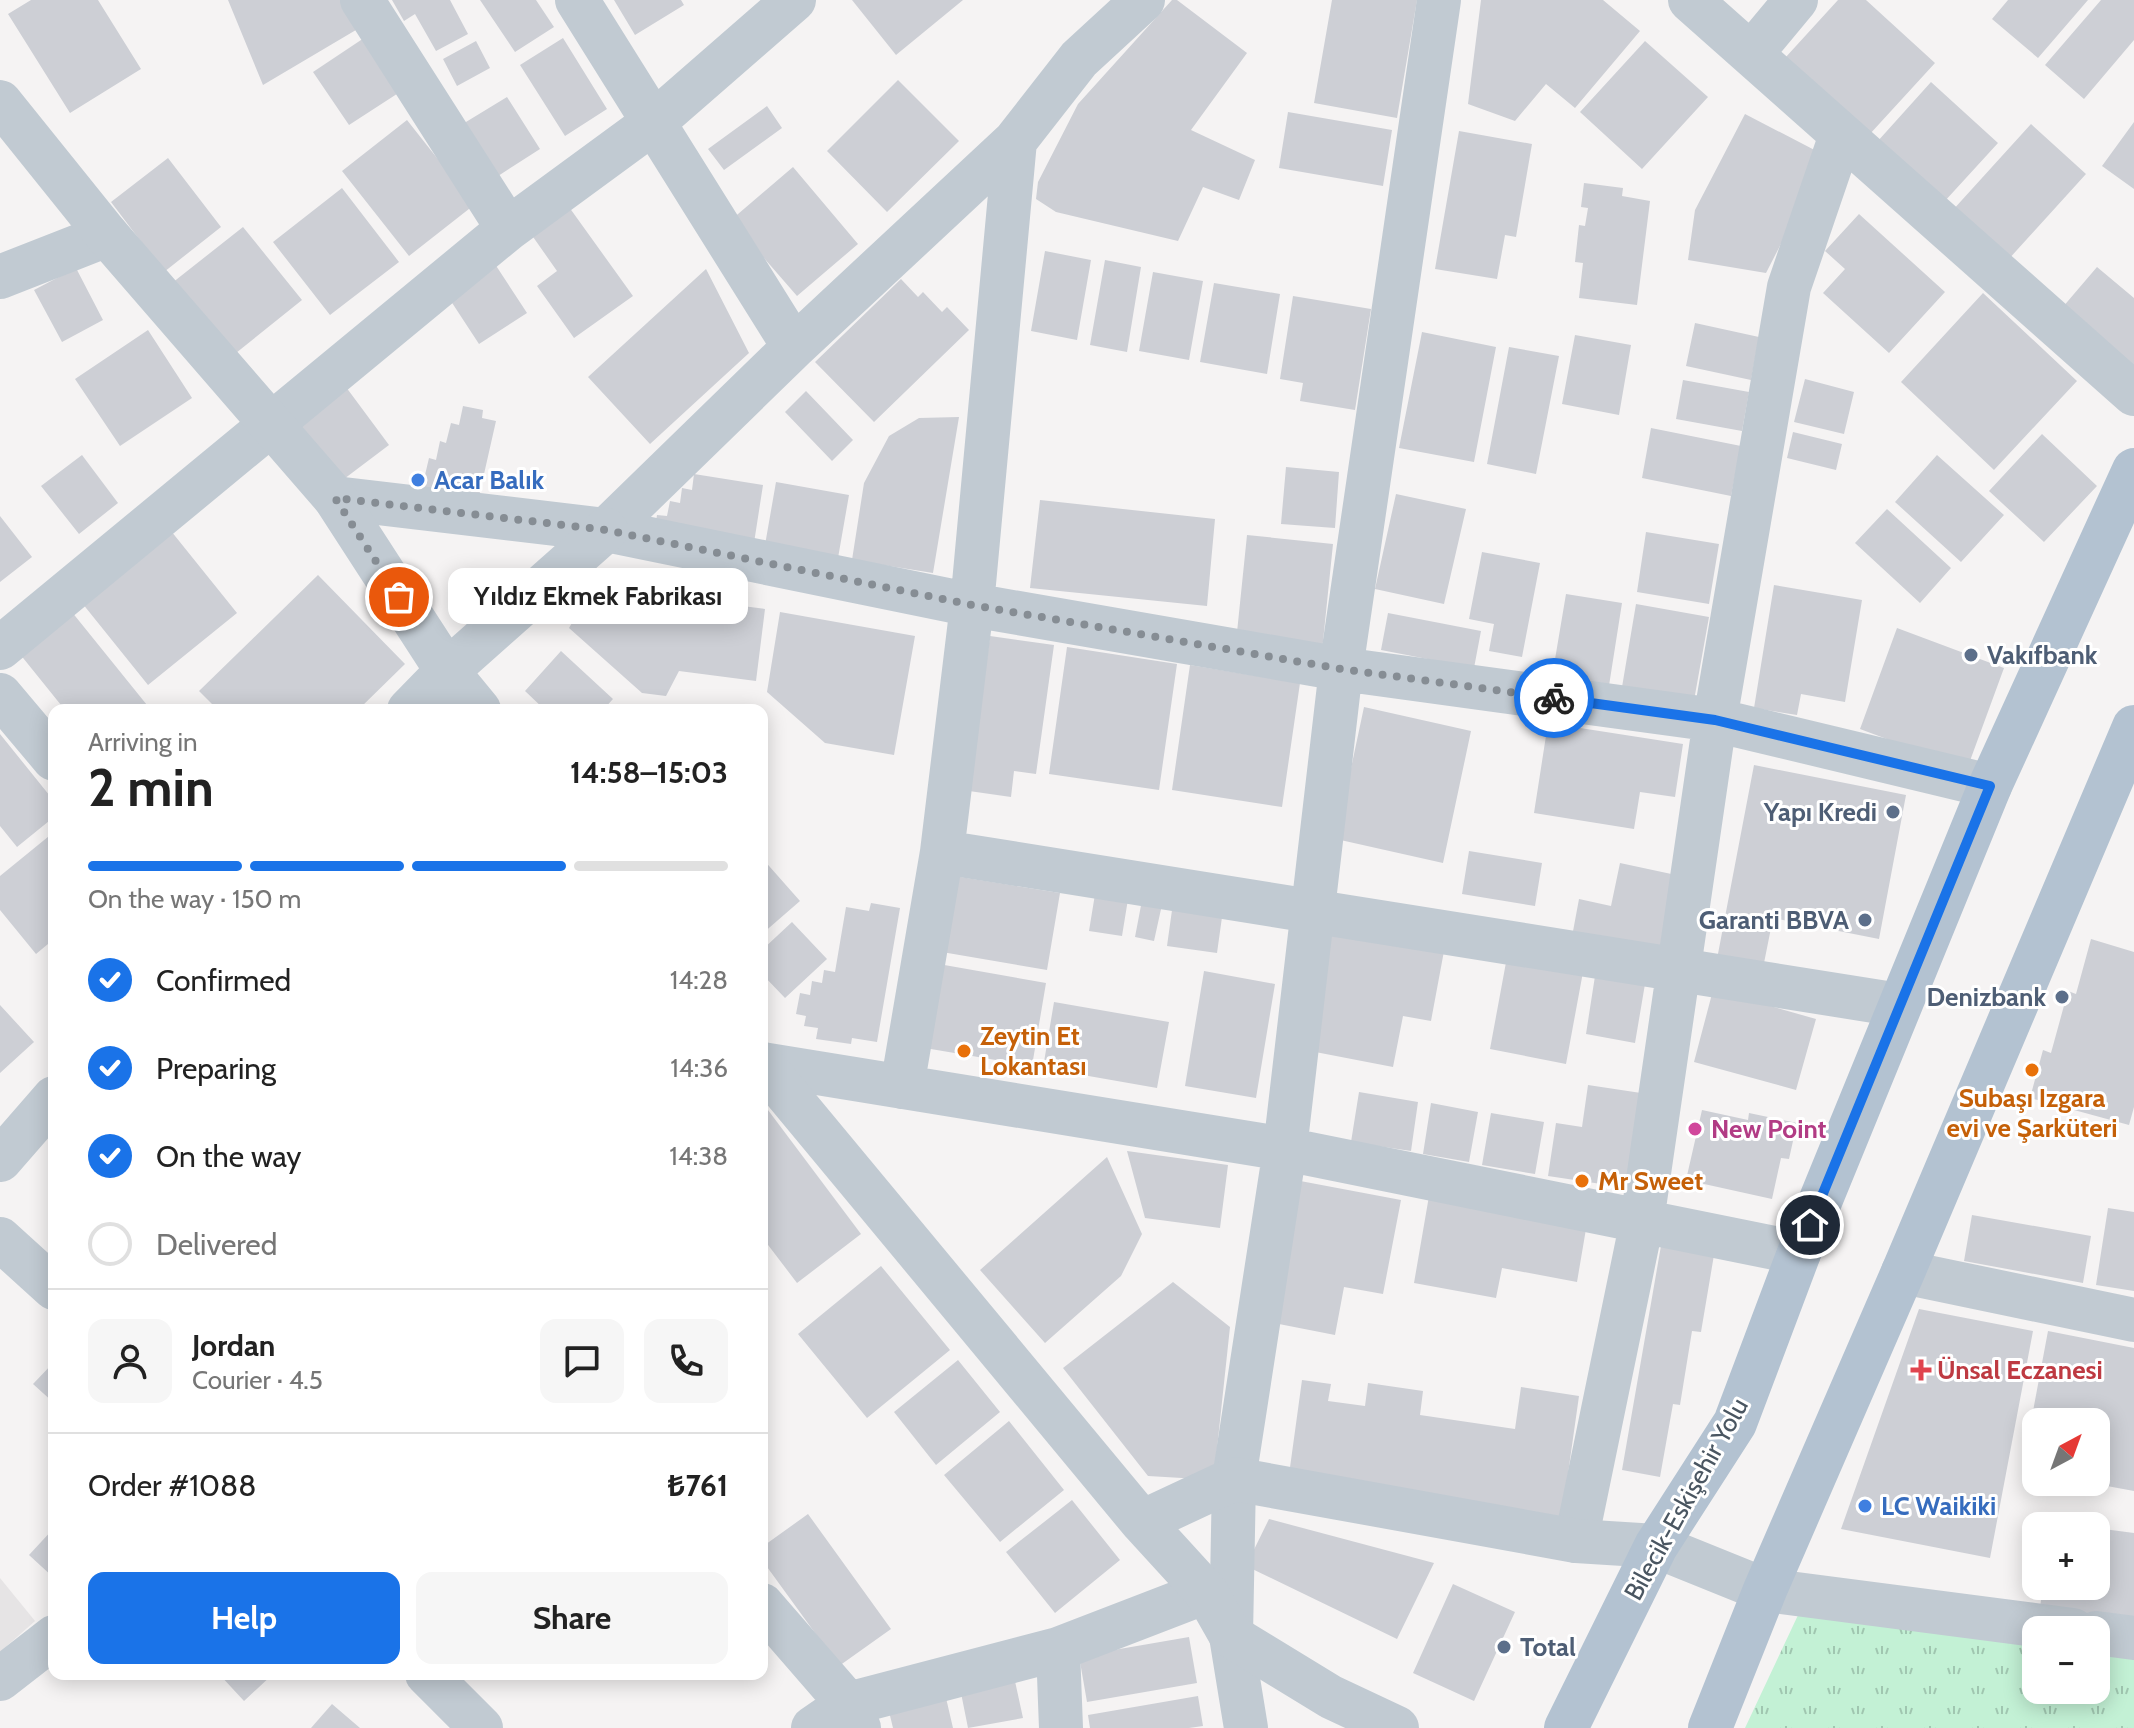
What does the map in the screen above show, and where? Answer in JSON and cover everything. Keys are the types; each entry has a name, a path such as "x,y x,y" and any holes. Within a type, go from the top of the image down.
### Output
{"main road":[{"name":"Bilecik-Eskişehir Yolu","path":"1566,1728 1656,1546 1735,1423 1799,1253 1990,786 2134,470"},
{"path":"1710,1728 1765,1590 2130,746"}],"street":[{"path":"362,0 508,229"},
{"path":"577,0 794,347"},
{"path":"0,648 508,229 654,122 794,0"},
{"path":"415,704 447,671 606,530 794,347 1015,141 1079,59 1143,0"},
{"path":"1246,1728 1231,1636 1234,1479 1285,1149 1341,669 1439,0"},
{"path":"1690,0 2134,394"},
{"path":"1751,54 1796,0"},
{"path":"0,102 107,235 335,498 447,671 474,704"},
{"path":"1576,1541 1642,1221 1715,720 1789,287 1841,135"},
{"path":"902,1087 942,852 972,605 1015,141"},
{"path":"0,277 107,235"},
{"path":"335,498 606,530 972,605 1341,669 1715,720 1990,786"},
{"path":"0,695 48,752"},
{"path":"942,852 1899,1005"},
{"path":"768,1065 1285,1149 1799,1253"},
{"path":"768,1071 1142,1522 1206,1592 1231,1636 1331,1697 1397,1728"},
{"path":"0,1160 48,1105"},
{"path":"0,1239 48,1283"},
{"path":"1903,1272 2134,1320"},
{"path":"1142,1522 1234,1479 1576,1541 1656,1546 1765,1590 2022,1623"},
{"path":"768,1614 840,1720 1058,1649 1206,1592"},
{"path":"2110,1635 2134,1638"},
{"path":"0,1679 48,1642"},
{"path":"1058,1649 1061,1728"},
{"path":"433,1680 481,1728"}],"shaded area":[{"path":"0,1578 35,1621 0,1652"}],"green space":[{"path":"1799,1613 2022,1639 2022,1704 2110,1704 2110,1650 2134,1653 2134,1728 1745,1728"}],"building":[{"path":"31,0 98,0 141,69 70,113 8,14"},
{"path":"228,0 345,0 361,27 263,85"},
{"path":"392,0 450,0 468,34 436,51 415,14 404,21"},
{"path":"480,0 536,0 554,27 515,52"},
{"path":"614,0 681,0 684,5 635,35"},
{"path":"852,0 963,0 896,55"},
{"path":"1172,0 1177,0 1247,53 1191,130 1255,160 1239,200 1203,187 1178,241 1056,212 1036,199 1038,182 1078,104"},
{"path":"1332,0 1417,0 1397,118 1314,103"},
{"path":"1481,0 1603,0 1640,31 1575,108 1546,84 1515,121 1468,104"},
{"path":"1838,0 1866,0 1935,63 1869,135 1785,58"},
{"path":"2008,0 2088,0 2038,58 1992,19"},
{"path":"2101,0 2134,0 2134,40 2084,99 2045,65"},
{"path":"367,36 403,90 349,125 313,72"},
{"path":"563,38 607,109 565,136 520,65"},
{"path":"476,41 490,68 457,86 443,59"},
{"path":"1645,41 1708,97 1642,169 1580,112"},
{"path":"898,80 959,141 887,212 827,151"},
{"path":"1931,82 1998,143 1944,202 1877,142"},
{"path":"507,97 540,149 495,178 461,125"},
{"path":"767,106 782,128 724,170 708,149"},
{"path":"1288,112 1392,130 1383,186 1279,168"},
{"path":"1745,114 1826,156 1766,273 1688,260 1695,210"},
{"path":"407,120 474,205 409,256 342,171"},
{"path":"2134,122 2134,189 2102,166"},
{"path":"2031,124 2086,174 2007,261 1952,211"},
{"path":"1459,131 1532,144 1516,237 1505,235 1497,279 1435,269"},
{"path":"168,158 221,227 164,272 111,202"},
{"path":"793,167 858,244 797,296 731,220"},
{"path":"1584,183 1623,188 1622,196 1650,201 1637,305 1579,298 1583,263 1575,262 1579,225 1585,226 1588,208 1581,207"},
{"path":"342,188 399,262 330,315 273,242"},
{"path":"569,207 633,296 574,338 537,286 557,271 531,234"},
{"path":"1859,214 1945,292 1889,353 1823,293 1845,269 1825,251"},
{"path":"243,227 302,300 231,357 172,283"},
{"path":"1045,251 1091,260 1077,340 1031,331"},
{"path":"491,258 527,313 479,344 443,289"},
{"path":"1105,260 1141,267 1127,352 1090,345"},
{"path":"2097,267 2134,298 2134,381 2056,315"},
{"path":"76,268 103,320 62,342 34,290"},
{"path":"706,269 749,353 650,444 588,377"},
{"path":"1153,272 1203,281 1189,360 1139,351"},
{"path":"901,279 918,297 923,292 942,312 947,307 969,330 874,422 815,362"},
{"path":"1214,283 1280,294 1267,374 1200,362"},
{"path":"1983,293 2077,381 1994,470 1901,382"},
{"path":"1293,296 1371,309 1355,410 1300,401 1303,383 1280,379"},
{"path":"1695,323 1759,337 1751,380 1686,366"},
{"path":"148,330 192,398 120,446 75,379"},
{"path":"1422,332 1496,347 1474,462 1399,448"},
{"path":"1575,335 1631,345 1619,415 1562,404"},
{"path":"1509,347 1559,356 1536,474 1487,464"},
{"path":"1805,379 1854,392 1844,434 1794,422"},
{"path":"1683,380 1749,392 1742,431 1676,419"},
{"path":"343,383 389,445 340,482 294,418"},
{"path":"806,391 853,440 832,461 785,412"},
{"path":"463,406 483,410 482,418 496,421 477,505 415,491 419,473 425,475 429,458 436,460 440,441 446,443 451,423 459,425"},
{"path":"959,417 933,573 852,560 864,483 889,436 919,418"},
{"path":"1651,428 1741,446 1731,496 1642,478"},
{"path":"1793,432 1842,444 1836,470 1787,458"},
{"path":"2042,434 2097,486 2044,542 1989,491"},
{"path":"82,455 118,503 79,534 41,486"},
{"path":"1937,455 2004,515 1961,562 1895,502"},
{"path":"1286,467 1339,472 1335,528 1281,524"},
{"path":"694,474 763,485 754,543 655,528 657,515 667,516 670,501 680,503 682,488 692,490"},
{"path":"776,482 849,495 838,558 765,545"},
{"path":"1396,494 1466,509 1444,604 1375,589"},
{"path":"1040,500 1215,519 1207,606 1030,588"},
{"path":"1887,509 1951,568 1920,603 1855,543"},
{"path":"0,516 32,557 0,582"},
{"path":"163,521 237,613 148,685 74,593"},
{"path":"1646,532 1719,544 1709,604 1637,592"},
{"path":"1247,535 1333,544 1322,651 1236,642"},
{"path":"1482,552 1540,563 1522,657 1489,651 1494,624 1469,619"},
{"path":"318,575 405,664 364,704 212,704 199,691"},
{"path":"1774,585 1862,600 1845,702 1801,694 1797,715 1754,708"},
{"path":"593,587 765,609 756,681 679,671 666,696 642,693 569,628"},
{"path":"1566,594 1622,603 1608,692 1551,683"},
{"path":"63,601 146,704 60,704 11,643"},
{"path":"1636,604 1709,617 1693,706 1621,693"},
{"path":"780,612 915,636 894,755 825,743 767,692"},
{"path":"1388,613 1481,631 1474,668 1381,650"},
{"path":"1897,628 2004,668 1967,769 1860,729"},
{"path":"990,636 1054,645 1036,774 1014,771 1011,797 969,791"},
{"path":"1067,647 1177,664 1159,790 1049,774"},
{"path":"561,651 613,699 608,704 539,704 525,691"},
{"path":"1190,665 1300,683 1282,807 1172,790"},
{"path":"1364,707 1471,731 1443,863 1336,839"},
{"path":"1548,723 1683,744 1675,797 1640,792 1634,829 1534,813"},
{"path":"0,734 48,794 48,822 17,847 0,826"},
{"path":"1754,765 1906,795 1879,939 1773,918 1763,968 1717,959"},
{"path":"48,837 48,944 36,954 0,910 0,876"},
{"path":"1469,851 1542,863 1535,906 1462,894"},
{"path":"1620,863 1676,875 1658,961 1571,942 1579,899 1611,906"},
{"path":"768,865 800,901 768,929"},
{"path":"948,875 1060,893 1047,970 936,951"},
{"path":"1096,888 1129,893 1122,936 1089,931"},
{"path":"1143,895 1163,900 1154,941 1135,937"},
{"path":"871,903 900,908 877,1042 852,1038 851,1044 816,1039 818,1028 804,1026 806,1016 796,1014 800,993 810,995 812,981 822,983 824,970 835,972 846,907 869,911"},
{"path":"1173,903 1223,910 1217,953 1167,946"},
{"path":"792,922 827,959 785,998 768,980 768,944"},
{"path":"1328,929 1444,951 1431,1021 1403,1016 1393,1067 1305,1050"},
{"path":"2091,939 2134,952 2134,1107 2129,1125 2030,1098 2043,1050 2051,1053 2068,991 2076,994"},
{"path":"1507,957 1583,972 1566,1064 1490,1049"},
{"path":"933,963 1046,983 1032,1066 919,1047"},
{"path":"1204,971 1275,984 1256,1098 1185,1086"},
{"path":"1595,976 1645,984 1635,1043 1586,1034"},
{"path":"1713,990 1816,1019 1796,1090 1694,1062"},
{"path":"1054,1002 1169,1022 1157,1088 1043,1068"},
{"path":"0,1005 34,1042 0,1073"},
{"path":"1588,1085 1641,1093 1628,1188 1548,1176 1556,1123 1582,1127"},
{"path":"1359,1092 1418,1102 1411,1151 1351,1142"},
{"path":"1431,1103 1478,1112 1469,1162 1423,1154"},
{"path":"768,1110 861,1234 797,1283 768,1245"},
{"path":"1702,1110 1748,1120 1749,1113 1797,1123 1789,1159 1781,1158 1772,1199 1686,1180"},
{"path":"1491,1113 1544,1122 1535,1174 1482,1165"},
{"path":"1127,1151 1228,1165 1220,1228 1145,1218"},
{"path":"1107,1157 1142,1234 1121,1276 1045,1343 980,1270"},
{"path":"1295,1180 1401,1200 1383,1294 1344,1287 1335,1335 1269,1322"},
{"path":"1429,1196 1587,1223 1577,1282 1502,1268 1496,1298 1414,1283"},
{"path":"2108,1208 2134,1212 2134,1291 2096,1285"},
{"path":"1972,1215 2091,1236 2083,1283 1964,1261"},
{"path":"1662,1240 1715,1249 1701,1332 1692,1331 1680,1405 1673,1404 1660,1477 1622,1470"},
{"path":"881,1266 950,1350 867,1418 798,1334"},
{"path":"1173,1282 1230,1327 1215,1467 1199,1479 1148,1476 1063,1368"},
{"path":"1919,1309 2033,1331 1990,1558 1841,1529"},
{"path":"2048,1331 2134,1348 2134,1491 2110,1487 2110,1408 2034,1408"},
{"path":"958,1360 1000,1412 936,1465 894,1412"},
{"path":"48,1368 48,1398 33,1384"},
{"path":"1302,1380 1331,1384 1328,1401 1365,1406 1368,1383 1423,1391 1420,1415 1515,1429 1521,1387 1579,1396 1561,1523 1288,1482"},
{"path":"1009,1421 1064,1490 1000,1542 944,1475"},
{"path":"1072,1500 1120,1560 1055,1613 1006,1552"},
{"path":"808,1514 891,1629 839,1666 768,1568 768,1543"},
{"path":"1269,1519 1434,1563 1397,1639 1246,1566"},
{"path":"2110,1530 2134,1533 2134,1635 2110,1632 2110,1616 2039,1616 2041,1600 2110,1600"},
{"path":"48,1534 48,1572 29,1555"},
{"path":"1453,1584 1515,1612 1474,1701 1413,1673"},
{"path":"1189,1637 1197,1683 1087,1702 1079,1656"},
{"path":"1013,1672 1023,1718 968,1728 959,1683"},
{"path":"225,1680 267,1680 244,1701"},
{"path":"943,1685 953,1728 893,1728 886,1699"},
{"path":"1198,1696 1203,1726 1090,1728 1088,1715"},
{"path":"332,1704 360,1728 311,1728"}],"way so far":[{"path":"399,597 335,498 606,530 972,605 1341,669 1554,698"}],"place":[{"name":"Acar Balık","path":"418,480"},
{"name":"Yıldız Ekmek Fabrikası","path":"399,597"},
{"name":"Vakıfbank","path":"1971,655"},
{"name":"Yapı Kredi","path":"1893,812"},
{"name":"Garanti BBVA","path":"1865,920"},
{"name":"Denizbank","path":"2062,997"},
{"name":"Zeytin Et Lokantası","path":"964,1051"},
{"name":"Subaşı Izgara evi ve Şarküteri","path":"2032,1070"},
{"name":"New Point","path":"1695,1129"},
{"name":"Mr Sweet","path":"1582,1181"},
{"name":"Ünsal Eczanesi","path":"1921,1370"},
{"name":"LC Waikiki","path":"1865,1506"},
{"name":"Total","path":"1504,1647"}],"route":[{"path":"1554,698 1715,720 1990,786 1810,1225"}]}
